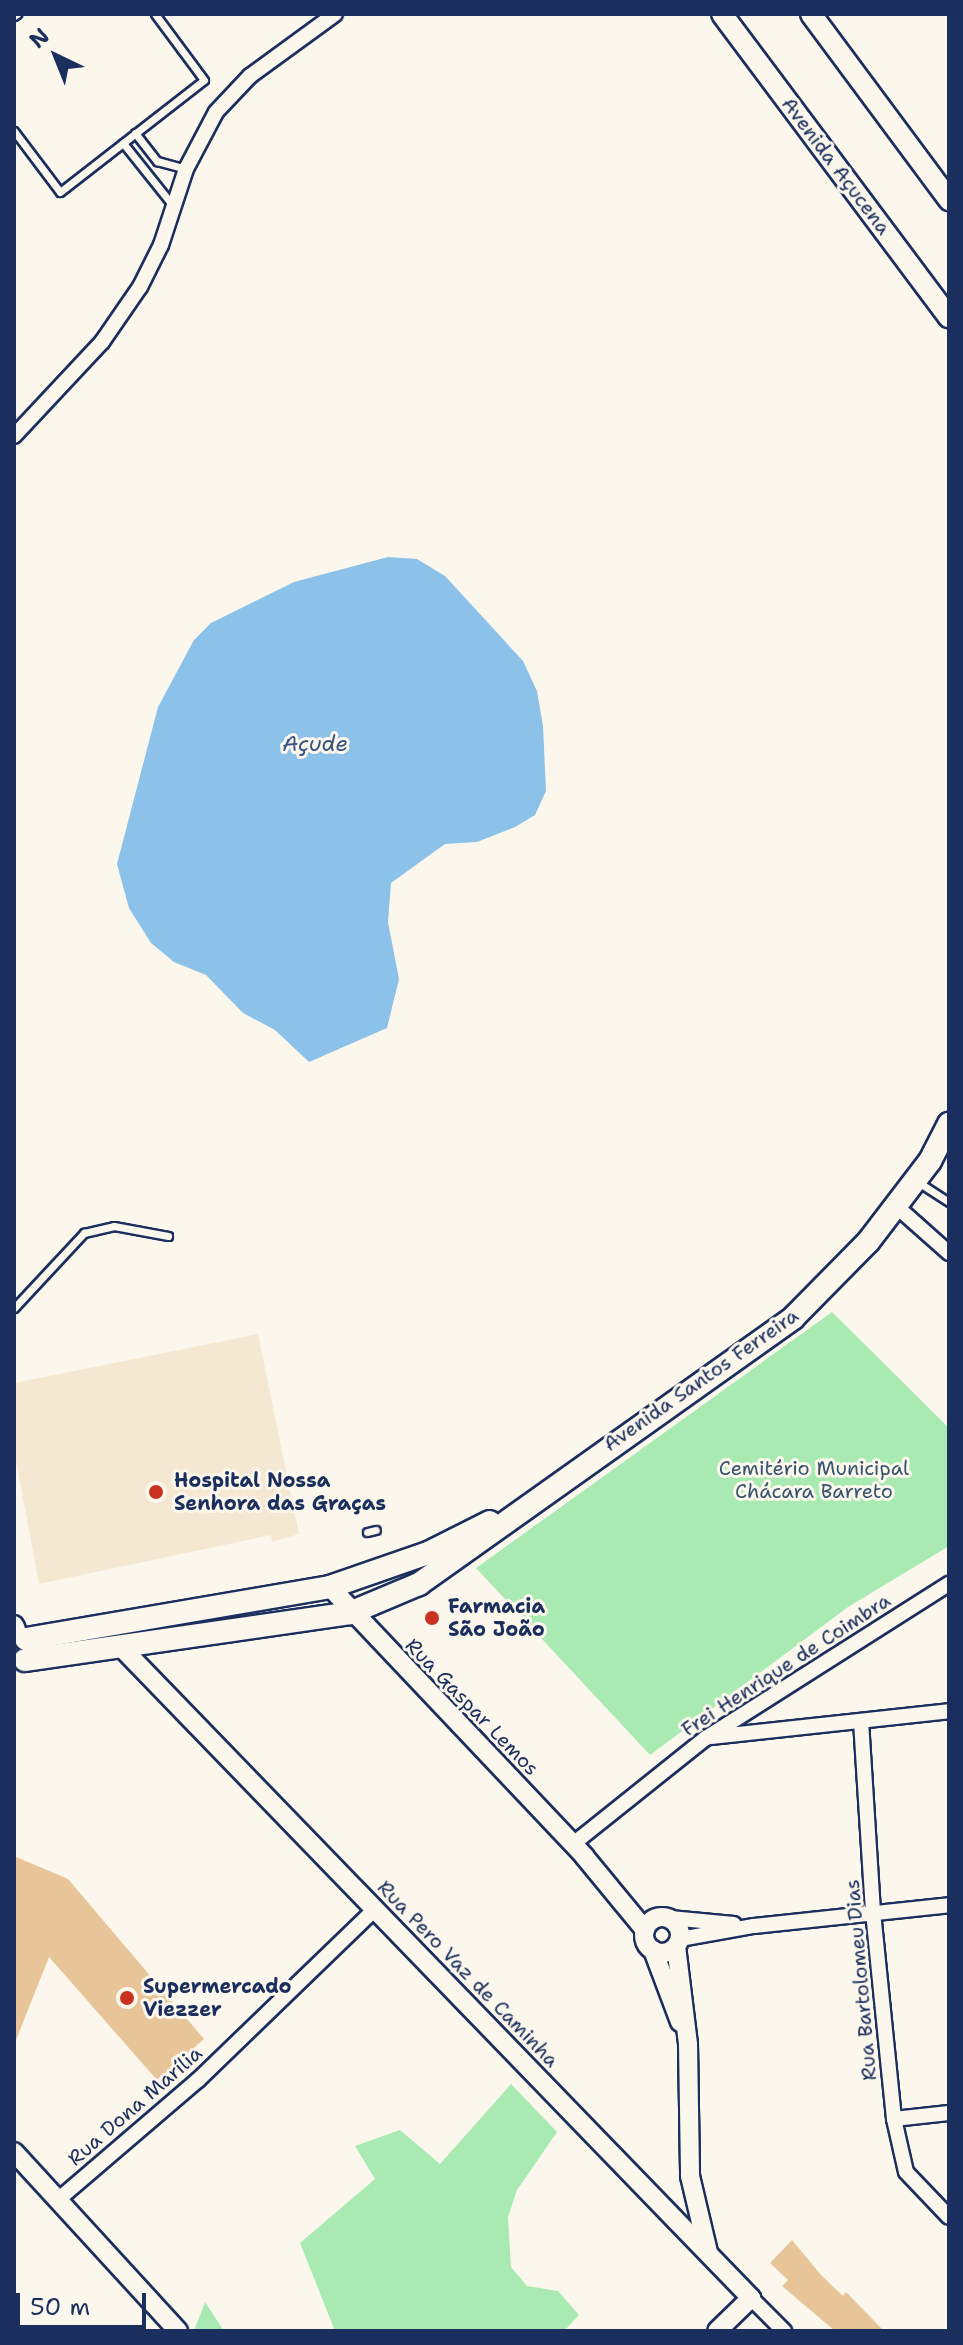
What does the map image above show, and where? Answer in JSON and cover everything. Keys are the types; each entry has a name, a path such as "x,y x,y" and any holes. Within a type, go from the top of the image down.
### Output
{"main road":[{"name":"Avenida Açucena","path":"722,14 949,317"},
{"path":"811,14 949,200"},
{"name":"Avenida Santos Ferreira","path":"18,1642 121,1647 350,1613 419,1584 470,1551 523,1505 793,1318 868,1242 916,1181 949,1124"},
{"name":"Avenida Santos Ferreira","path":"18,1642 330,1587 428,1553 523,1505"}],"street":[{"path":"14,436 102,342 140,287 205,128 231,94 335,14"},
{"path":"896,1206 949,1253"},
{"name":"Frei Henrique de Coimbra","path":"579,1850 706,1738 949,1584"},
{"name":"Rua Gaspar Lemos","path":"330,1587 350,1613 579,1850 656,1922"},
{"name":"Rua Pero Vaz de Caminha","path":"121,1647 784,2331"},
{"path":"706,1738 949,1711"},
{"name":"Rua Bartolomeu Dias","path":"861,1721 873,1912 894,2119 906,2172 949,2217"},
{"path":"653,1950 663,1953 678,1943 754,1926 949,1905"},
{"name":"Rua Dona Marília","path":"59,2199 198,2080 375,1909"},
{"path":"656,1922 754,1926"},
{"path":"656,1922 679,1927 688,2044 690,2176 709,2254"},
{"path":"656,1922 653,1950 688,2044"},
{"path":"894,2119 949,2113"},
{"path":"14,2152 178,2331"},
{"path":"717,2331 751,2298"}],"lane":[{"path":"14,131 60,192 204,80 155,14"},
{"path":"135,133 157,161 186,169"},
{"path":"123,143 174,208"},
{"path":"916,1181 949,1202"},
{"path":"14,1308 84,1233 114,1226 168,1236"},
{"path":"367,1532 376,1530"}],"shaded area":[{"name":"Hospital Nossa Senhora das Graças","path":"258,1334 299,1534 272,1542 271,1535 39,1584 14,1450 14,1383"}],"green space":[{"name":"Cemitério Municipal Chácara Barreto","path":"832,1312 949,1428 949,1546 848,1607 650,1755 476,1568"},
{"path":"511,2084 557,2132 517,2190 508,2217 511,2267 527,2286 558,2291 579,2315 564,2331 335,2331 300,2243 375,2179 355,2146 400,2130 440,2164"},
{"path":"205,2302 224,2331 194,2331"}],"water":[{"name":"Açude","path":"388,557 417,559 445,576 523,661 537,691 543,726 546,791 535,815 515,827 477,842 445,844 391,883 388,922 399,979 387,1028 309,1062 275,1030 243,1013 206,975 174,962 151,943 129,908 117,864 158,707 194,640 211,623 294,582"}],"building":[{"name":"Supermercado Viezzer","path":"14,1856 68,1879 204,2039 157,2080 49,1957 14,2045"},
{"path":"792,2240 821,2275 843,2296 846,2292 884,2331 835,2331 782,2286 788,2280 770,2263"}],"place":[{"name":"Hospital Nossa Senhora das Graças","path":"156,1492"},
{"name":"Farmacia São João","path":"432,1618"},
{"name":"Supermercado Viezzer","path":"127,1998"}]}
